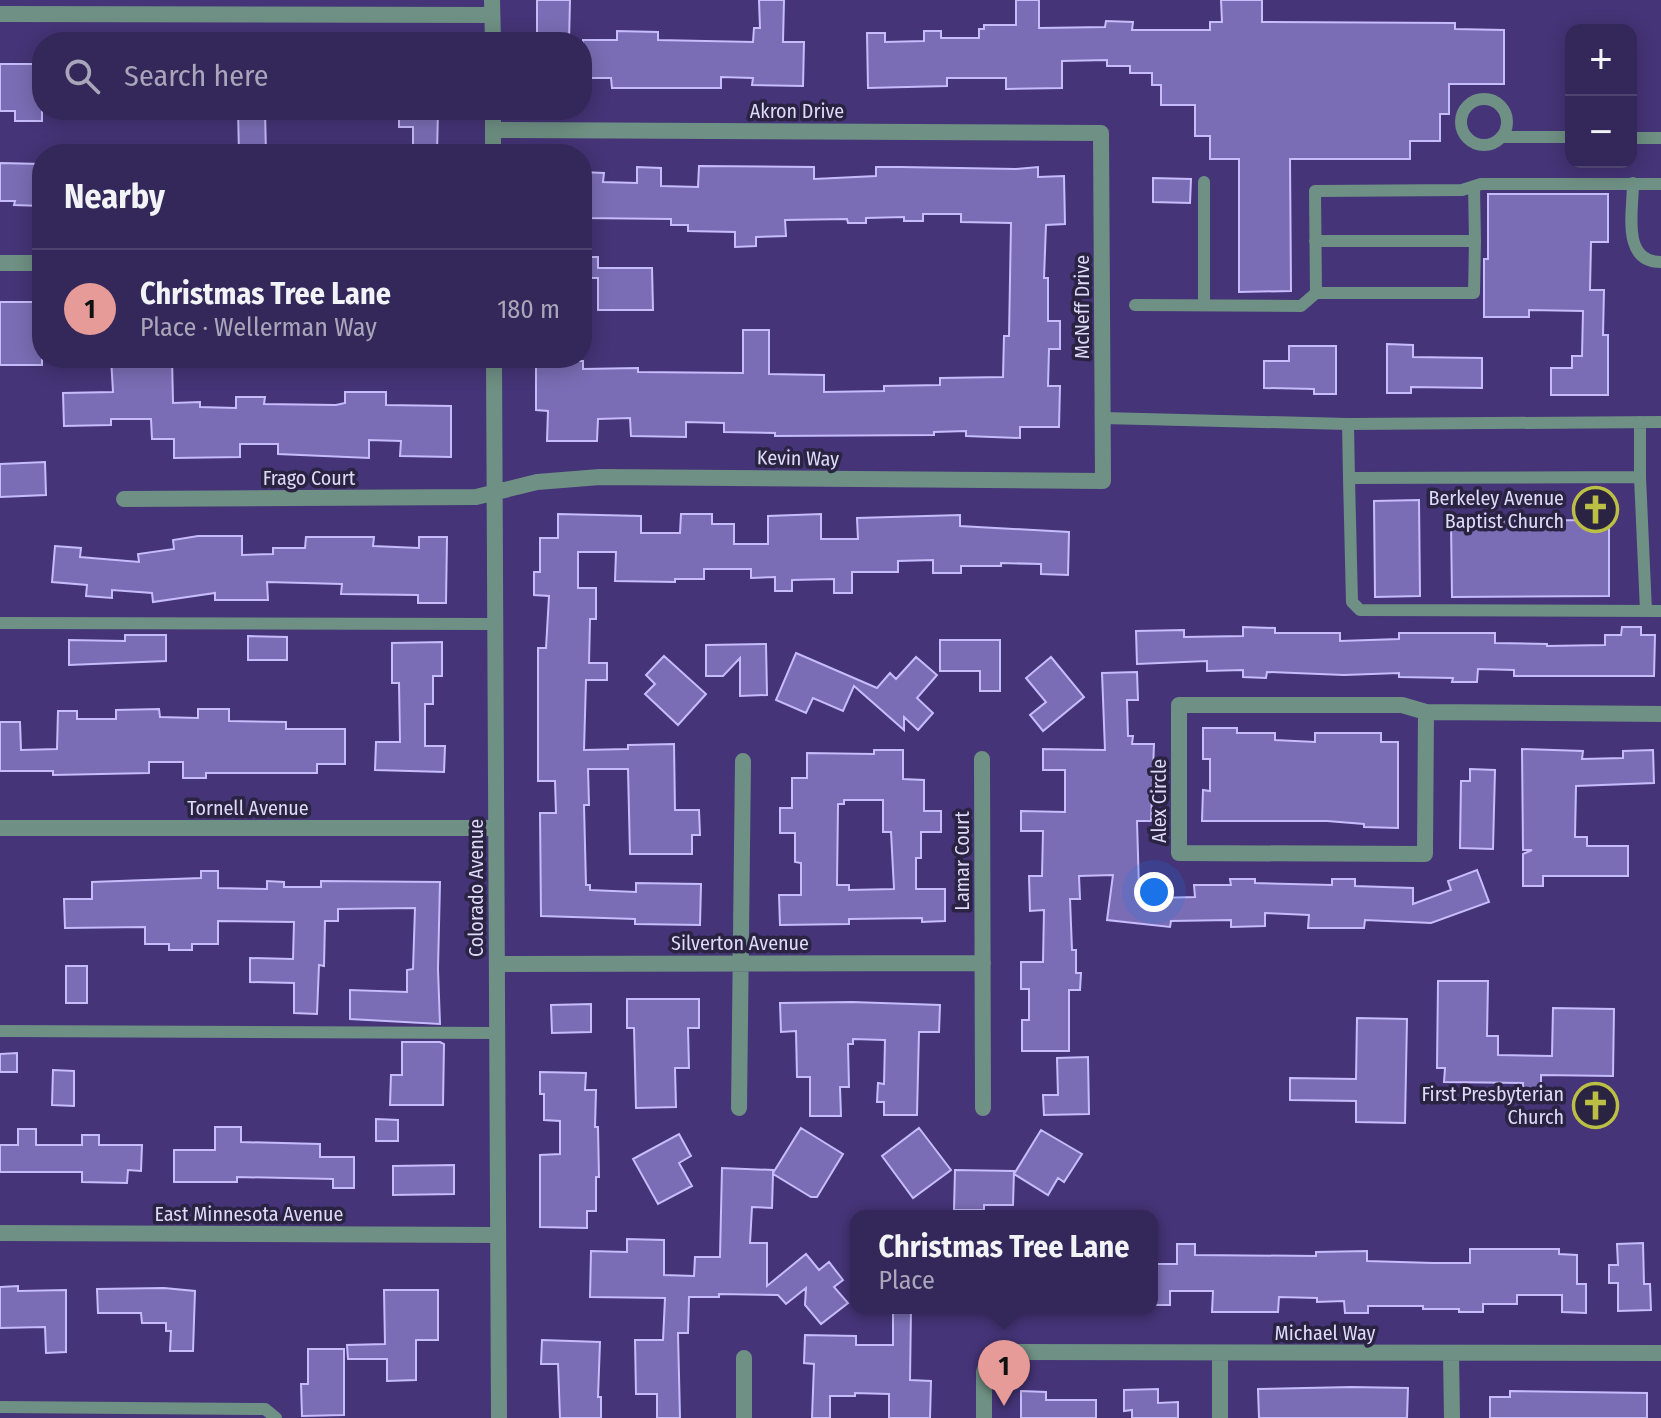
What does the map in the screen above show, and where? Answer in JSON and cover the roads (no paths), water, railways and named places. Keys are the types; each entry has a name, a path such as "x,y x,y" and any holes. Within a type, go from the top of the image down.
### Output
{"street":[{"path":"0,14 492,7 493,32"},
{"path":"493,120 493,144"},
{"name":"Akron Drive","path":"493,130 1101,133"},
{"name":"McNeff Drive","path":"1101,133 1103,481"},
{"path":"0,263 32,263"},
{"name":"Colorado Avenue","path":"494,368 499,1418"},
{"name":"Kevin Way","path":"494,493 537,482 600,477 1103,481"},
{"name":"Frago Court","path":"124,499 476,497 494,493"},
{"name":"Alex Circle","path":"1426,712 1425,854 1179,853 1179,705 1402,705 1426,712 1661,714"},
{"name":"Lamar Court","path":"982,759 983,1108"},
{"path":"739,1108 743,761"},
{"name":"Tornell Avenue","path":"0,828 496,828"},
{"name":"Silverton Avenue","path":"497,964 983,963"},
{"name":"East Minnesota Avenue","path":"0,1233 497,1235"},
{"name":"Michael Way","path":"984,1418 984,1372 989,1357 1003,1352 1661,1353"},
{"path":"1220,1353 1220,1418"},
{"path":"1451,1354 1452,1418"},
{"path":"744,1358 744,1418"}],"lane":[{"path":"1502,137 1565,137"},
{"path":"1637,138 1661,138"},
{"path":"1204,182 1204,305"},
{"path":"1633,183 1633,244 1639,256 1651,262 1661,262"},
{"path":"1316,293 1315,191 1462,190 1481,184 1661,184"},
{"path":"1135,305 1301,306 1316,293 1474,293 1474,186"},
{"path":"1315,241 1475,241"},
{"path":"1103,418 1348,424 1661,422"},
{"path":"1640,422 1646,611"},
{"path":"1348,424 1352,602 1360,610 1661,611"},
{"path":"1349,478 1640,477"},
{"path":"0,623 495,624"},
{"path":"0,1031 496,1033"},
{"path":"0,1407 53,1413 265,1409 276,1418"}],"place":[{"name":"Berkeley Avenue Baptist Church","path":"1595,510"},
{"name":"First Presbyterian Church","path":"1595,1106"},
{"name":"Christmas Tree Lane","path":"1004,1406"}]}
